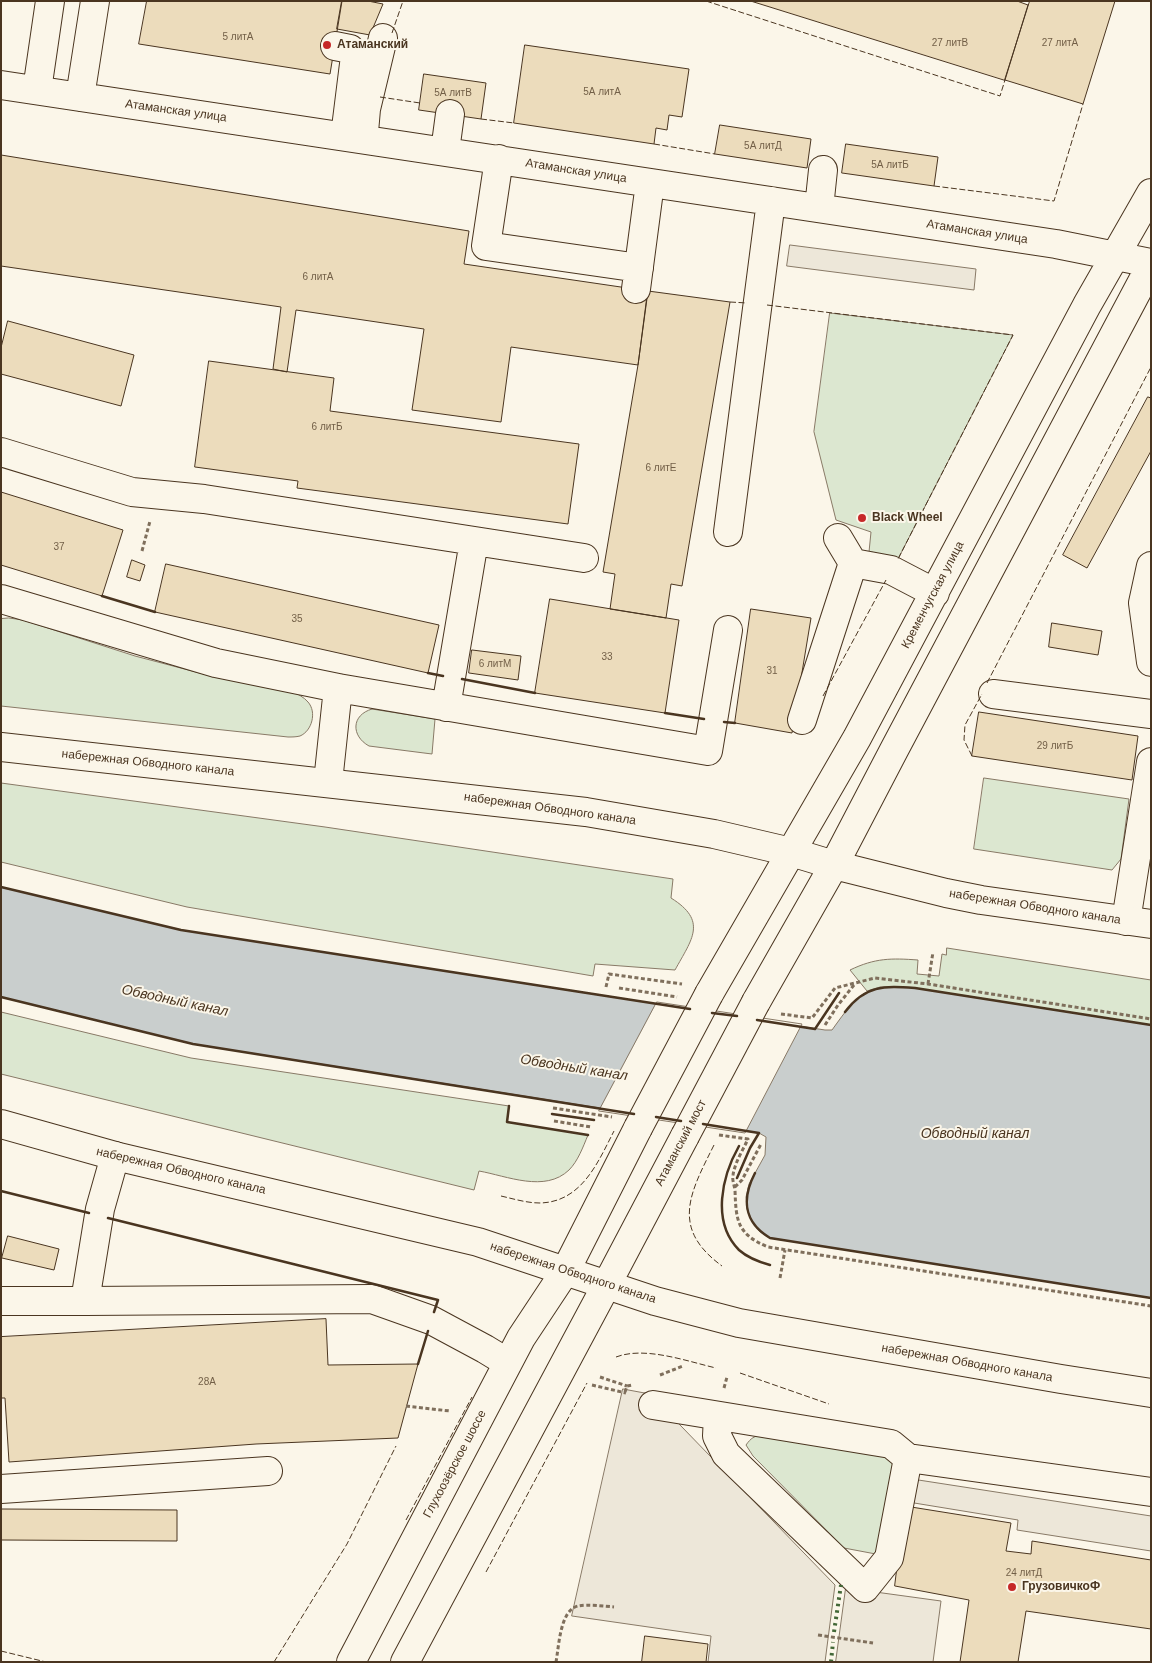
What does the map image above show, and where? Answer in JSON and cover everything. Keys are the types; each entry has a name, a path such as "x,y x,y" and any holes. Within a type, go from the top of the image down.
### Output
{"street":[{"path":"37,90 50,1"},
{"path":"80,97 95,1"},
{"path":"354,137 366,109 383,38"},
{"path":"334,46 350,49 356,56 354,137"},
{"name":"Атаманская улица","path":"1,85 1056,244 1151,264"},
{"path":"445,151 450,114"},
{"path":"499,159 486,246 637,279 650,183"},
{"path":"819,208 823,170"},
{"name":"Кременчугская улица","path":"566,1270 709,994 857,738 1115,256 1151,193"},
{"path":"728,532 771,201"},
{"path":"834,865 1151,264"},
{"path":"1,452 132,492 204,499 584,558"},
{"path":"838,538 853,562 891,570 935,593"},
{"path":"446,707 474,541"},
{"path":"802,720 853,562"},
{"path":"1151,566 1143,602 1151,662"},
{"path":"1,599 216,663 338,688 708,751 728,630"},
{"path":"328,782 338,688"},
{"path":"993,694 1151,714"},
{"name":"набережная Обводного канала","path":"1,747 586,812 714,834 791,852 834,865 946,893 981,900 1138,922"},
{"path":"1138,922 1151,762"},
{"name":"Атаманский мост","path":"607,1284 756,1002 834,865"},
{"name":"набережная Обводного канала","path":"1,1124 115,1156 478,1242 655,1301 739,1323 1151,1393"},
{"path":"85,1301 100,1209 115,1156"},
{"name":"Глухоозёрское шоссе","path":"351,1662 521,1338 566,1270"},
{"path":"405,1662 607,1284"},
{"path":"1,1301 372,1299 431,1320 508,1363"},
{"path":"653,1405 891,1444 908,1458 1151,1492"},
{"path":"718,1416 717,1436 726,1454 865,1588 889,1558 908,1458"},
{"path":"1,1489 268,1472"}],"path":[{"path":"928,984 933,952"},
{"path":"606,986 609,974 682,984"},
{"path":"825,1025 855,984 875,978 928,984 1151,1019"},
{"path":"619,988 637,991"},
{"path":"553,1108 571,1111"},
{"path":"554,1121 591,1127"},
{"path":"761,1144 742,1180 735,1188 734,1204 742,1229 753,1241 768,1248 1151,1306"},
{"path":"780,1278 785,1250"},
{"path":"600,1377 627,1386"},
{"path":"592,1385 625,1392"},
{"path":"406,1406 451,1411"},
{"path":"556,1662 564,1618 570,1609 579,1606 614,1606"},
{"path":"818,1635 873,1643"}],"green space":[{"path":"830,313 1013,335 898,559 869,552 871,532 836,520 814,432"},
{"path":"1,619 23,620 135,656 215,677 292,691 311,706 312,721 304,734 288,737 1,706"},
{"path":"372,709 435,719 432,754 369,746 363,742 357,731 357,721 365,712"},
{"path":"984,778 1129,799 1121,859 1112,870 974,849"},
{"path":"1,783 325,827 673,879 671,898 690,915 693,931 687,949 675,970 595,964 593,976 187,907 1,862"},
{"path":"947,948 1151,980 1151,1025 915,988 880,987 867,991 850,970 867,963 883,960 918,960 917,974 939,976 942,954 946,955"},
{"path":"1,1012 191,1058 509,1106 507,1122 588,1135 575,1162 569,1170 559,1177 549,1181 537,1182 513,1179 479,1171 474,1190 1,1074"},
{"path":"762,1435 882,1455 889,1458 893,1463 881,1555 844,1548 753,1456 746,1445 753,1438"}],"shaded area":[{"path":"790,245 976,269 974,290 787,266"},
{"path":"623,1389 650,1394 835,1585 825,1662 708,1662 711,1636 572,1616"},
{"path":"912,1479 1151,1516 1151,1551 1017,1530 1018,1520 908,1502"},
{"path":"846,1588 941,1601 933,1662 836,1662"}],"water":[{"name":"Обводный канал","path":"1,887 181,930 825,1030 832,1030 850,1006 865,993 885,987 915,988 1151,1025 1151,1298 770,1238 759,1231 747,1209 746,1197 749,1184 765,1155 766,1137 759,1133 193,1044 1,997"}],"pier":[{"path":"657,1002 802,1024 745,1133 599,1111"}],"building":[{"path":"147,1 342,1 330,74 139,44"},
{"path":"342,1 368,1 383,4 370,35 337,29"},
{"path":"751,1 1017,1 1028,5 1005,80"},
{"path":"1030,1 1115,1 1083,104 1005,80"},
{"path":"525,45 689,69 682,117 669,115 667,130 656,128 654,144 514,123"},
{"path":"424,74 486,83 481,119 419,110"},
{"path":"720,125 811,139 807,168 715,154"},
{"path":"846,144 938,157 934,186 842,173"},
{"path":"1,155 469,231 464,264 648,291 638,365 511,347 501,422 412,410 424,329 296,310 287,372 273,369 281,307 1,266"},
{"path":"648,291 730,302 682,586 671,584 666,618 610,609 615,574 603,572 638,365"},
{"path":"8,321 134,355 121,406 1,374 1,348"},
{"path":"209,361 334,378 330,411 579,444 568,524 297,488 298,481 195,467"},
{"path":"1148,397 1151,398 1151,451 1087,568 1063,555"},
{"path":"1,492 123,530 102,596 1,565"},
{"path":"132,560 145,565 140,581 127,577"},
{"path":"166,564 439,625 428,673 155,612"},
{"path":"550,599 679,620 665,713 535,693"},
{"path":"751,609 811,618 792,733 735,723"},
{"path":"1052,623 1102,631 1098,655 1049,647"},
{"path":"472,650 521,656 518,680 469,673"},
{"path":"979,712 1138,736 1132,780 972,756"},
{"path":"8,1236 59,1249 54,1270 2,1258"},
{"path":"326,1319 328,1365 418,1364 398,1438 256,1444 9,1462 5,1398 1,1398 1,1337"},
{"path":"905,1506 1011,1523 1006,1551 1031,1554 1032,1541 1151,1560 1151,1629 1026,1611 1018,1662 960,1662 969,1600 895,1586"},
{"path":"1,1509 177,1510 177,1541 1,1540"},
{"path":"645,1636 708,1644 706,1662 642,1662"}],"hedge":[{"path":"834,1632 841,1585"},
{"path":"831,1662 833,1642"}],"fence":[{"path":"392,33 403,1"},
{"path":"706,1 1000,96 1005,80"},
{"path":"380,97 420,103"},
{"path":"934,186 1054,201 1083,104"},
{"path":"481,119 514,123"},
{"path":"654,144 715,154"},
{"path":"730,302 747,303"},
{"path":"767,305 1013,335 898,559"},
{"path":"987,683 1151,367"},
{"path":"823,696 886,580"},
{"path":"972,756 964,740 965,725 982,694"},
{"path":"501,1196 525,1202 540,1203 555,1201 567,1196 578,1188 595,1167 614,1131"},
{"path":"714,1145 692,1194 690,1224 695,1238 706,1252 722,1266"},
{"path":"616,1357 627,1354 652,1354 716,1368"},
{"path":"740,1373 829,1404"},
{"path":"486,1572 587,1383"},
{"path":"406,1520 472,1397"},
{"path":"274,1662 347,1544 396,1446"},
{"path":"1,1651 46,1662"}],"wall":[{"path":"102,596 155,612"},
{"path":"428,673 443,676"},
{"path":"462,679 535,693"},
{"path":"665,713 704,719"},
{"path":"724,722 735,723"},
{"path":"1,887 181,930 690,1009"},
{"path":"845,1012 852,1003 868,992 876,989 904,987 1151,1025"},
{"path":"757,1020 815,1029 839,993"},
{"path":"1,997 193,1044 634,1114"},
{"path":"712,1013 737,1016"},
{"path":"509,1106 507,1122 588,1135"},
{"path":"552,1114 594,1120"},
{"path":"656,1117 681,1121"},
{"path":"703,1124 759,1133 737,1178"},
{"path":"739,1146 724,1185 722,1213 725,1226 730,1239 739,1250 754,1259 770,1265"},
{"path":"755,1173 748,1191 748,1209 754,1225 770,1238 1151,1298"},
{"path":"1,1191 89,1213"},
{"path":"108,1218 438,1300 434,1312"},
{"path":"418,1364 428,1331"}],"place":[{"name":"Атаманский","path":"327,45"},
{"name":"Black Wheel","path":"862,518"},
{"name":"ГрузовичкоФ","path":"1012,1587"}]}
